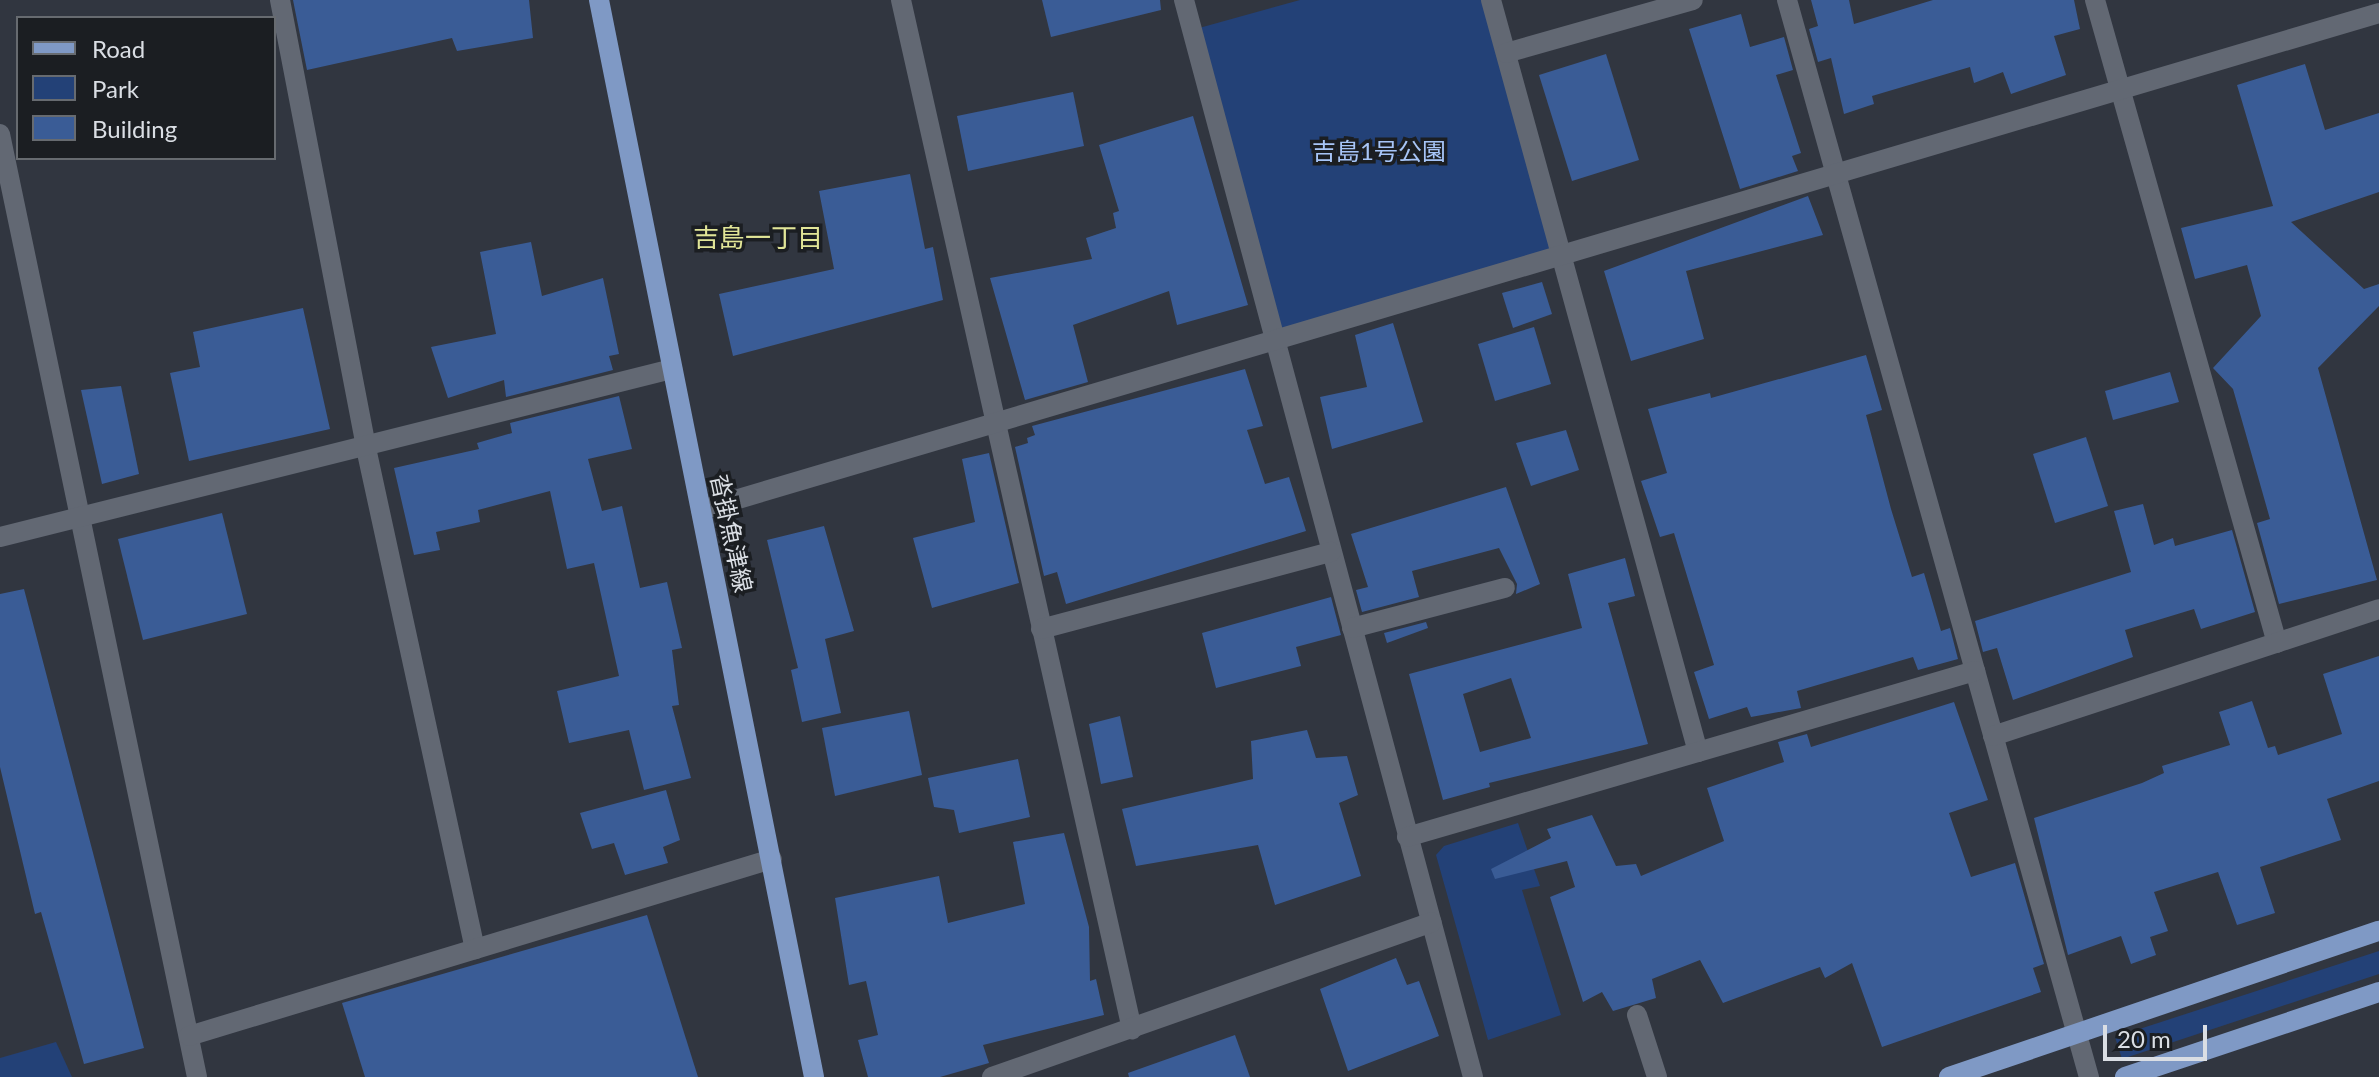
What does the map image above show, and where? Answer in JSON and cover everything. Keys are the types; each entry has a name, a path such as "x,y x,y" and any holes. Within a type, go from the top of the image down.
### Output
{"main road":[{"name":"沓掛魚津線","path":"599,0 814,1077"},
{"path":"1949,1077 2379,931"},
{"path":"2125,1077 2379,992"}],"street":[{"path":"280,0 366,448 475,949"},
{"path":"901,0 1132,1029"},
{"path":"1184,0 1473,1077"},
{"path":"1491,0 1698,752"},
{"path":"1506,53 1693,0"},
{"path":"1787,0 2089,1077"},
{"path":"2095,0 2277,643"},
{"path":"701,510 2379,13"},
{"path":"0,134 197,1077"},
{"path":"0,537 78,515 366,448 672,369"},
{"path":"1041,629 1331,552"},
{"path":"1352,628 1505,588"},
{"path":"1993,736 2379,609"},
{"path":"1407,837 1975,671"},
{"path":"189,1036 772,859"},
{"path":"992,1077 1431,922"},
{"path":"1637,1015 1657,1077"}],"green space":[{"name":"吉島1号公園","path":"1300,0 1491,0 1563,255 1275,340 1192,30"},
{"path":"1518,823 1540,886 1522,890 1561,1015 1488,1040 1436,855 1444,846"},
{"path":"2379,951 2379,974 2122,1059 2115,1037"},
{"path":"56,1042 72,1077 0,1077 0,1058"}],"building":[{"path":"293,0 529,0 533,38 457,51 452,38 307,70"},
{"path":"1042,0 1160,0 1161,10 1051,37"},
{"path":"1811,0 1849,0 1854,24 1933,0 2074,0 2080,29 2054,36 2066,75 2011,94 2003,72 1974,83 1970,67 1872,96 1874,104 1844,114 1831,58 1818,62 1809,29 1818,26"},
{"path":"1741,14 1750,47 1784,37 1793,70 1776,75 1801,153 1792,156 1798,171 1740,189 1689,29"},
{"path":"1606,54 1639,160 1572,181 1539,75"},
{"path":"2305,64 2325,130 2379,113 2379,192 2291,222 2364,289 2379,284 2379,306 2318,368 2377,580 2279,604 2257,523 2270,519 2233,389 2213,368 2261,316 2247,265 2195,279 2181,228 2273,206 2237,85"},
{"path":"1073,92 1084,146 968,171 957,116"},
{"path":"1193,116 1248,305 1177,325 1169,291 1073,325 1088,382 1025,400 990,278 1092,259 1086,238 1116,228 1113,213 1119,211 1099,145"},
{"path":"910,174 925,249 933,247 943,300 733,356 719,294 834,269 819,191"},
{"path":"1808,196 1823,235 1686,271 1704,339 1631,361 1604,271"},
{"path":"531,242 542,296 603,278 619,354 609,356 613,370 506,397 504,380 448,398 431,347 496,334 480,252"},
{"path":"1542,282 1552,314 1513,328 1502,293"},
{"path":"303,308 330,429 189,461 170,373 200,367 193,332"},
{"path":"1393,323 1423,422 1332,449 1320,397 1367,387 1355,335"},
{"path":"1534,327 1551,384 1495,401 1478,344"},
{"path":"1866,355 1882,410 1866,415 1891,509 1912,577 1924,573 1941,631 1950,628 1958,659 1918,670 1913,657 1797,691 1801,708 1751,717 1747,707 1709,719 1694,672 1714,665 1674,533 1660,537 1641,481 1667,473 1648,409 1710,393 1711,398"},
{"path":"1245,369 1263,426 1247,430 1265,484 1289,477 1306,531 1066,604 1057,572 1044,576 1015,447 1028,443 1027,438 1035,435 1032,426"},
{"path":"2170,372 2179,402 2113,420 2105,391"},
{"path":"121,386 139,474 102,484 81,390"},
{"path":"619,396 632,449 588,459 602,511 622,506 640,588 667,582 682,648 672,650 679,705 672,706 691,778 644,790 629,730 569,743 557,691 619,676 594,563 567,569 550,491 478,510 480,522 436,532 440,550 414,555 394,468 479,449 477,443 512,433 510,423"},
{"path":"1566,430 1579,470 1531,486 1516,443"},
{"path":"2086,437 2108,506 2055,523 2033,454"},
{"path":"989,453 1019,583 932,608 913,538 975,522 962,459"},
{"path":"1506,487 1540,584 1516,594 1517,584 1499,548 1412,571 1419,597 1362,612 1356,590 1368,587 1351,534"},
{"path":"2143,504 2154,545 2173,538 2175,546 2232,530 2255,612 2201,629 2194,609 2125,630 2133,657 2013,700 1997,648 1983,652 1975,621 2131,572 2114,511"},
{"path":"222,513 247,614 143,640 118,539"},
{"path":"824,526 854,631 825,639 841,713 802,722 791,670 798,668 767,540"},
{"path":"1625,558 1635,596 1608,603 1648,744 1489,783 1490,787 1443,800 1409,674 1582,628 1568,574","holes":["1511,678 1531,738 1480,752 1463,694"]},
{"path":"24,589 144,1048 84,1064 41,912 35,914 0,767 0,594"},
{"path":"1331,597 1341,635 1296,647 1301,666 1216,688 1202,633"},
{"path":"1426,622 1428,628 1387,643 1384,633"},
{"path":"2379,656 2379,781 2327,799 2341,840 2260,867 2275,913 2237,925 2218,872 2154,892 2168,931 2150,937 2156,955 2131,964 2121,936 2068,955 2034,818 2142,783 2164,773 2162,766 2230,745 2219,712 2252,701 2268,748 2275,746 2278,755 2342,734 2323,674"},
{"path":"1954,702 1988,800 1949,813 1971,877 2015,863 2044,964 2033,968 2041,992 1882,1047 1852,963 1825,978 1820,967 1723,1003 1700,960 1652,979 1656,998 1613,1011 1602,992 1583,1002 1550,897 1575,887 1567,861 1495,879 1491,869 1551,838 1547,829 1592,815 1616,866 1636,864 1641,876 1724,841 1707,788 1784,762 1778,742 1807,734 1811,747"},
{"path":"909,711 922,775 835,796 822,728"},
{"path":"1120,716 1133,777 1101,784 1089,724"},
{"path":"1307,730 1316,758 1347,756 1358,795 1339,803 1361,876 1275,905 1258,845 1136,866 1122,809 1253,779 1251,741"},
{"path":"1018,759 1030,817 959,833 954,810 934,807 928,778"},
{"path":"666,790 680,840 663,847 668,863 625,875 614,843 592,849 580,813"},
{"path":"1064,833 1089,927 1090,981 1096,979 1104,1015 983,1045 989,1063 940,1077 868,1077 858,1040 878,1035 866,981 849,985 835,898 939,876 948,923 1025,904 1013,842"},
{"path":"647,915 698,1077 365,1077 342,1003"},
{"path":"1396,958 1407,985 1419,981 1439,1036 1348,1071 1320,989"},
{"path":"1235,1035 1250,1077 1129,1077 1128,1073"}],"district":[{"name":"吉島一丁目","path":"758,238"}]}
